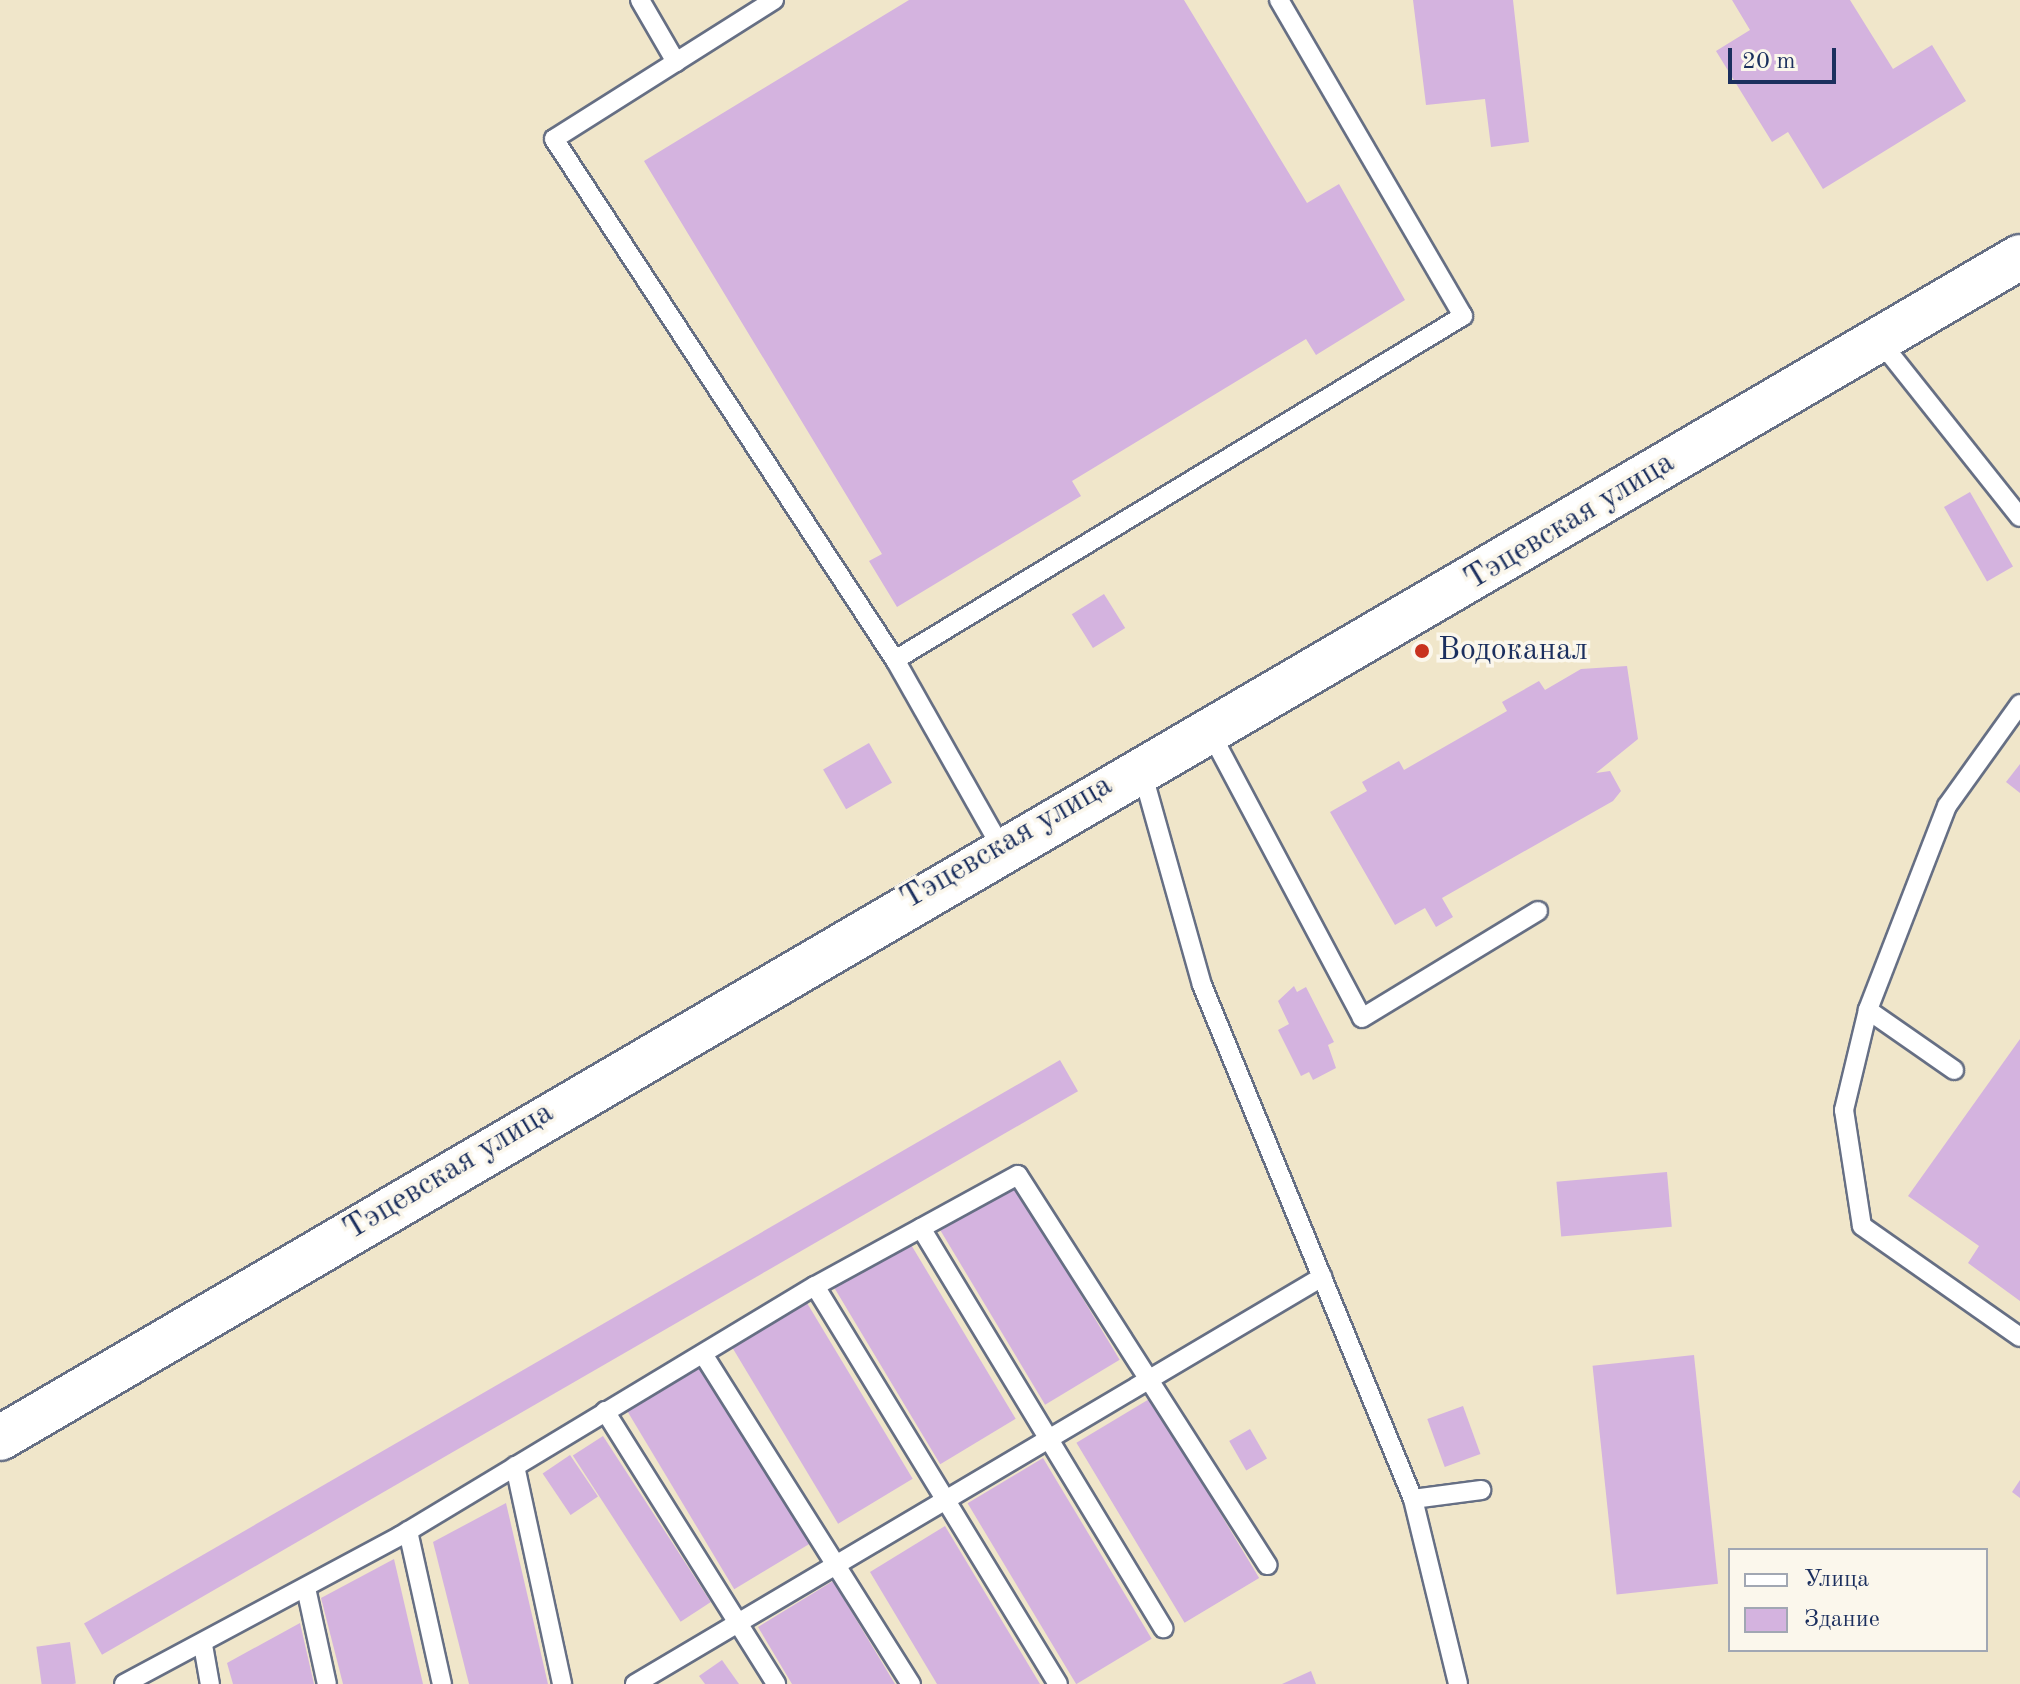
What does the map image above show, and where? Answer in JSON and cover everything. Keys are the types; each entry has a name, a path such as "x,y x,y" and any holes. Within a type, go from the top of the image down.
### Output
{"main road":[{"name":"Тэцевская улица","path":"0,1438 1207,726 1409,617 2020,257"}],"lane":[{"path":"640,0 676,62"},
{"path":"774,0 554,139 895,660 1001,847"},
{"path":"895,660 1463,316 1279,0"},
{"path":"1879,340 2020,517"},
{"path":"2020,704 1947,806 1868,1010 1844,1110 1862,1226 2020,1337"},
{"path":"1207,726 1362,1018 1538,911"},
{"path":"1141,765 1202,985 1413,1499 1458,1684"},
{"path":"1868,1010 1954,1070"},
{"path":"124,1684 203,1645 408,1531 815,1286 1018,1175 1267,1565"},
{"path":"921,1228 1043,1439 1163,1628"},
{"path":"635,1684 668,1676 739,1624 943,1505 1043,1439 1322,1277"},
{"path":"815,1286 943,1505 1058,1684"},
{"path":"703,1354 911,1684"},
{"path":"605,1411 776,1684"},
{"path":"515,1466 562,1684"},
{"path":"1413,1499 1481,1490"},
{"path":"408,1531 442,1684"},
{"path":"306,1588 327,1684"},
{"path":"203,1645 210,1684"}],"building":[{"path":"909,0 1184,0 1307,203 1339,184 1405,300 1316,355 1306,339 1072,481 1081,496 897,607 869,561 882,554 644,161"},
{"path":"1413,0 1513,0 1529,142 1491,147 1485,99 1426,105"},
{"path":"1732,0 1850,0 1893,69 1932,45 1966,101 1823,189 1788,132 1772,142 1716,51 1750,30"},
{"path":"1970,492 2013,566 1987,581 1944,507"},
{"path":"1104,594 1125,628 1093,648 1072,614"},
{"path":"1627,666 1638,739 1596,773 1610,771 1621,791 1613,801 1442,898 1453,917 1436,927 1425,908 1395,925 1330,812 1367,791 1362,782 1399,761 1404,770 1507,711 1502,702 1539,681 1545,690 1581,669"},
{"path":"869,743 892,783 846,809 823,770"},
{"path":"2020,764 2020,793 2006,782"},
{"path":"1294,986 1297,992 1306,987 1334,1042 1328,1045 1336,1068 1313,1080 1309,1072 1301,1076 1278,1030 1289,1024 1278,1001"},
{"path":"2020,1039 2020,1301 1968,1263 1979,1246 1908,1196"},
{"path":"1060,1060 1078,1091 102,1655 84,1624"},
{"path":"1667,1172 1672,1227 1561,1236 1556,1182"},
{"path":"1011,1179 1120,1360 1045,1405 936,1224"},
{"path":"907,1238 1016,1419 940,1464 832,1283"},
{"path":"804,1298 913,1479 838,1524 729,1343"},
{"path":"1694,1355 1718,1584 1617,1594 1593,1366"},
{"path":"701,1363 810,1544 734,1589 626,1408"},
{"path":"1151,1398 1259,1578 1185,1623 1076,1443"},
{"path":"1463,1406 1480,1454 1445,1467 1427,1419"},
{"path":"1250,1429 1267,1458 1246,1470 1229,1441"},
{"path":"603,1436 711,1602 681,1622 573,1456"},
{"path":"570,1455 598,1496 571,1515 543,1473"},
{"path":"1043,1458 1152,1639 1076,1684 968,1503"},
{"path":"2020,1480 2020,1498 2012,1492"},
{"path":"506,1503 548,1684 469,1684 433,1542"},
{"path":"945,1526 1040,1684 937,1684 870,1572"},
{"path":"394,1559 423,1684 343,1684 321,1598"},
{"path":"833,1581 895,1684 792,1684 758,1627"},
{"path":"300,1623 314,1684 233,1684 227,1663"},
{"path":"70,1642 76,1684 42,1684 36,1647"},
{"path":"722,1660 739,1684 705,1684 699,1676"},
{"path":"1311,1671 1316,1684 1282,1684"}],"place":[{"name":"Водоканал","path":"1422,651"}]}
